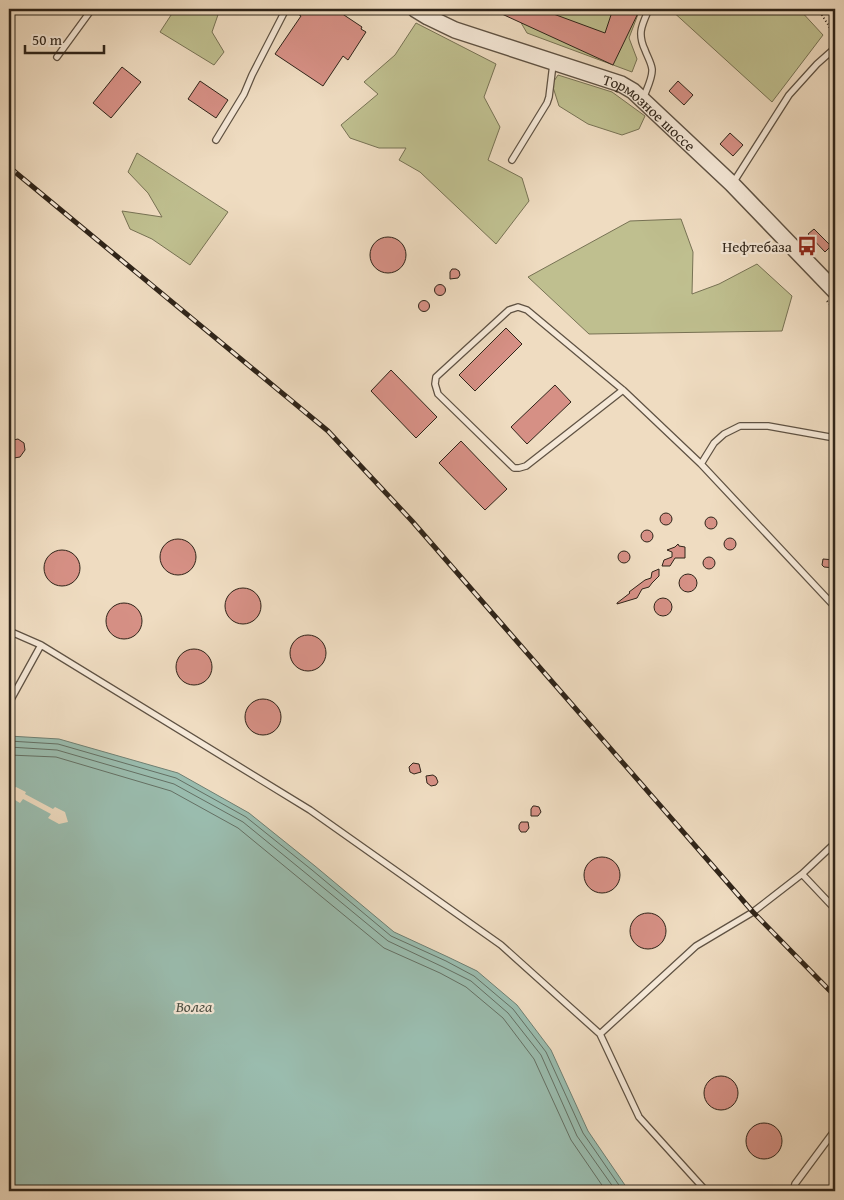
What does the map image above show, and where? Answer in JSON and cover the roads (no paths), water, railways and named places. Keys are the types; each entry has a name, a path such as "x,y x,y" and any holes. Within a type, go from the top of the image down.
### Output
{"street":[{"name":"Тормозное шоссе","path":"415,9 455,30 621,84 633,91 732,184 835,291"}],"lane":[{"path":"58,57 92,9"},
{"path":"216,140 244,94 286,9"},
{"path":"643,99 652,74 652,67 641,41 640,33 649,9"},
{"path":"732,184 789,94 835,47"},
{"path":"512,160 547,103 553,62"},
{"path":"623,390 526,466 514,468 438,394 435,384 436,377 509,310 518,307 527,310 623,390 701,464 835,607"},
{"path":"701,464 714,443 724,434 740,426 768,426 835,438"},
{"path":"9,631 41,645 310,810 501,945 600,1034 639,1117 706,1191"},
{"path":"9,703 41,645"},
{"path":"600,1034 696,946 754,912 802,874 835,843"},
{"path":"802,874 835,909"},
{"path":"793,1191 795,1184 835,1130"}],"water":[{"name":"Волга","path":"9,736 59,739 178,773 249,813 394,932 477,971 517,1005 551,1050 588,1131 629,1191 9,1191"}],"railway":[{"path":"9,167 328,431 412,521 753,912 835,996"}],"place":[{"name":"Нефтебаза","path":"807,246"}]}
